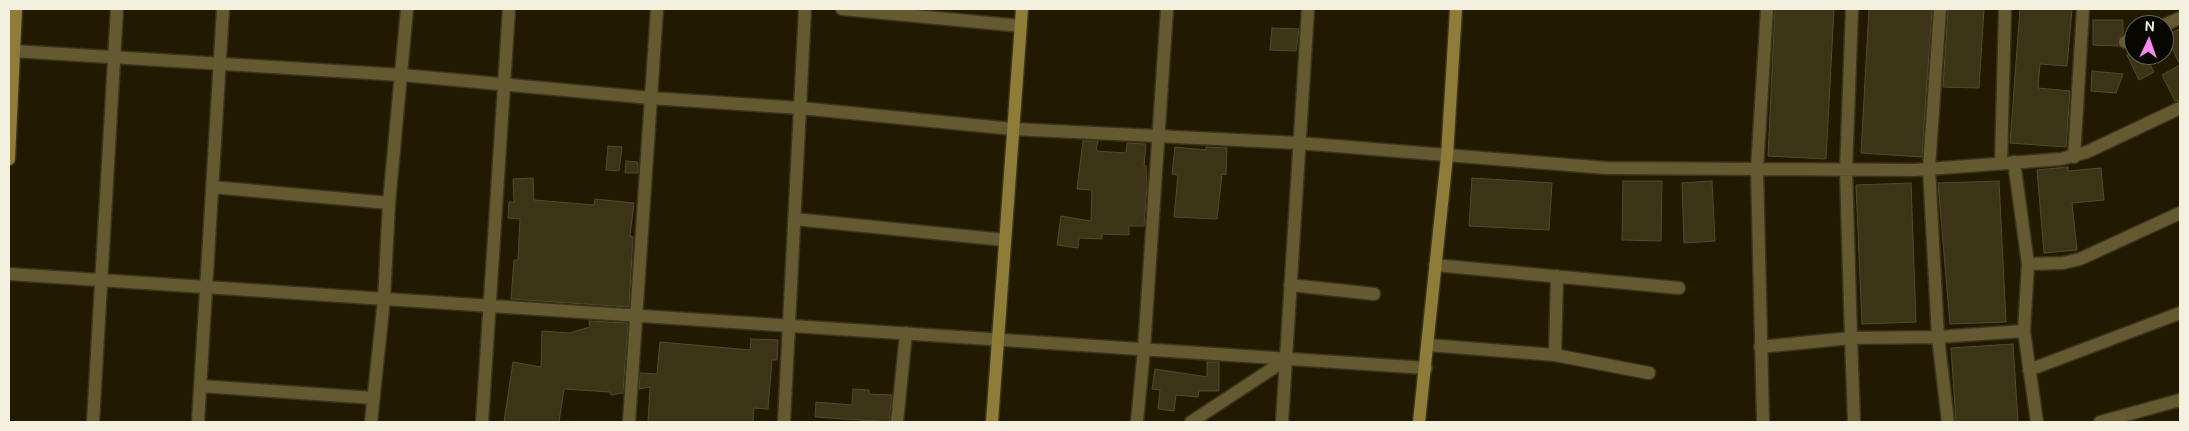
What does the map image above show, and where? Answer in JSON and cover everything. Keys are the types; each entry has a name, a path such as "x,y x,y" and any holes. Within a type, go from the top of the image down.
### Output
{"street":[{"path":"9,159 16,9"},
{"path":"92,422 118,9"},
{"path":"198,422 223,9"},
{"path":"371,422 384,299 389,203 407,9"},
{"path":"482,422 509,9"},
{"path":"629,422 657,9"},
{"path":"784,422 805,9"},
{"path":"842,9 1021,26"},
{"path":"992,422 1022,9"},
{"path":"1137,422 1160,137 1167,9"},
{"path":"1282,422 1308,9"},
{"path":"1419,422 1447,156 1456,9"},
{"path":"1763,422 1757,169 1767,9"},
{"path":"1852,9 1846,170 1854,422"},
{"path":"1940,9 1929,168 1938,337 1948,422"},
{"path":"2005,9 2007,162 2028,264 2024,331 2037,422"},
{"path":"2074,157 2083,9"},
{"path":"14,51 402,75 651,98 800,108 1013,128 1299,143 1606,168 1846,170 1929,168 2074,157 2180,108"},
{"path":"212,187 389,203"},
{"path":"2028,264 2063,263 2080,259 2180,213"},
{"path":"794,219 1005,240"},
{"path":"1435,265 1679,288"},
{"path":"9,274 1426,368"},
{"path":"1555,355 1556,276"},
{"path":"1290,285 1374,294"},
{"path":"2029,370 2180,313"},
{"path":"1760,347 1851,338 1938,337 2024,331"},
{"path":"897,422 906,333"},
{"path":"1428,345 1555,355 1648,373"},
{"path":"1191,422 1287,359"},
{"path":"200,386 374,398"},
{"path":"2100,422 2180,400"}],"building":[{"path":"1775,9 1834,9 1826,159 1768,156"},
{"path":"1869,9 1932,9 1922,157 1861,153"},
{"path":"1948,9 1984,9 1979,88 1943,87"},
{"path":"2020,9 2072,9 2067,66 2040,64 2038,88 2070,91 2066,147 2010,143"},
{"path":"2093,20 2123,20 2123,34 2118,38 2118,46 2093,45"},
{"path":"1272,28 1299,29 1296,51 1270,50"},
{"path":"2180,29 2180,65 2174,52 2174,32"},
{"path":"2132,65 2150,65 2154,72 2139,80"},
{"path":"2180,65 2180,100 2175,101 2162,75"},
{"path":"2092,71 2123,74 2116,93 2091,91"},
{"path":"1083,141 1098,141 1096,151 1126,153 1127,143 1146,144 1144,166 1146,166 1147,186 1144,226 1129,226 1129,235 1102,234 1102,239 1079,238 1078,248 1057,245 1061,216 1091,221 1092,190 1077,189"},
{"path":"608,146 622,147 619,171 606,170"},
{"path":"1175,147 1206,150 1206,147 1227,148 1226,175 1222,174 1217,219 1174,217 1178,175 1172,174"},
{"path":"626,161 638,162 638,173 625,173"},
{"path":"2068,167 2068,171 2101,168 2104,200 2072,203 2077,250 2044,253 2037,170"},
{"path":"533,178 534,200 594,205 595,199 634,203 630,236 633,237 629,307 511,299 514,260 518,260 520,219 508,218 509,202 514,202 513,179"},
{"path":"1472,178 1552,183 1549,230 1469,226"},
{"path":"1623,181 1662,181 1661,241 1622,240"},
{"path":"1712,181 1715,241 1684,243 1682,183"},
{"path":"1999,181 2006,322 1950,324 1938,183"},
{"path":"1911,183 1916,322 1862,324 1856,185"},
{"path":"589,321 628,323 623,393 611,395 610,392 564,389 559,422 504,422 513,362 541,367 542,331 569,333 590,327"},
{"path":"751,339 778,340 777,360 772,360 768,409 754,408 753,422 648,422 650,387 639,389 640,373 657,374 660,342 750,350"},
{"path":"2013,344 2018,422 1956,422 1951,348"},
{"path":"1207,362 1219,362 1219,391 1199,391 1198,397 1176,395 1174,411 1158,409 1160,390 1152,389 1155,369 1207,377"},
{"path":"853,389 869,390 869,394 892,395 889,422 815,417 816,402 852,405"}]}
